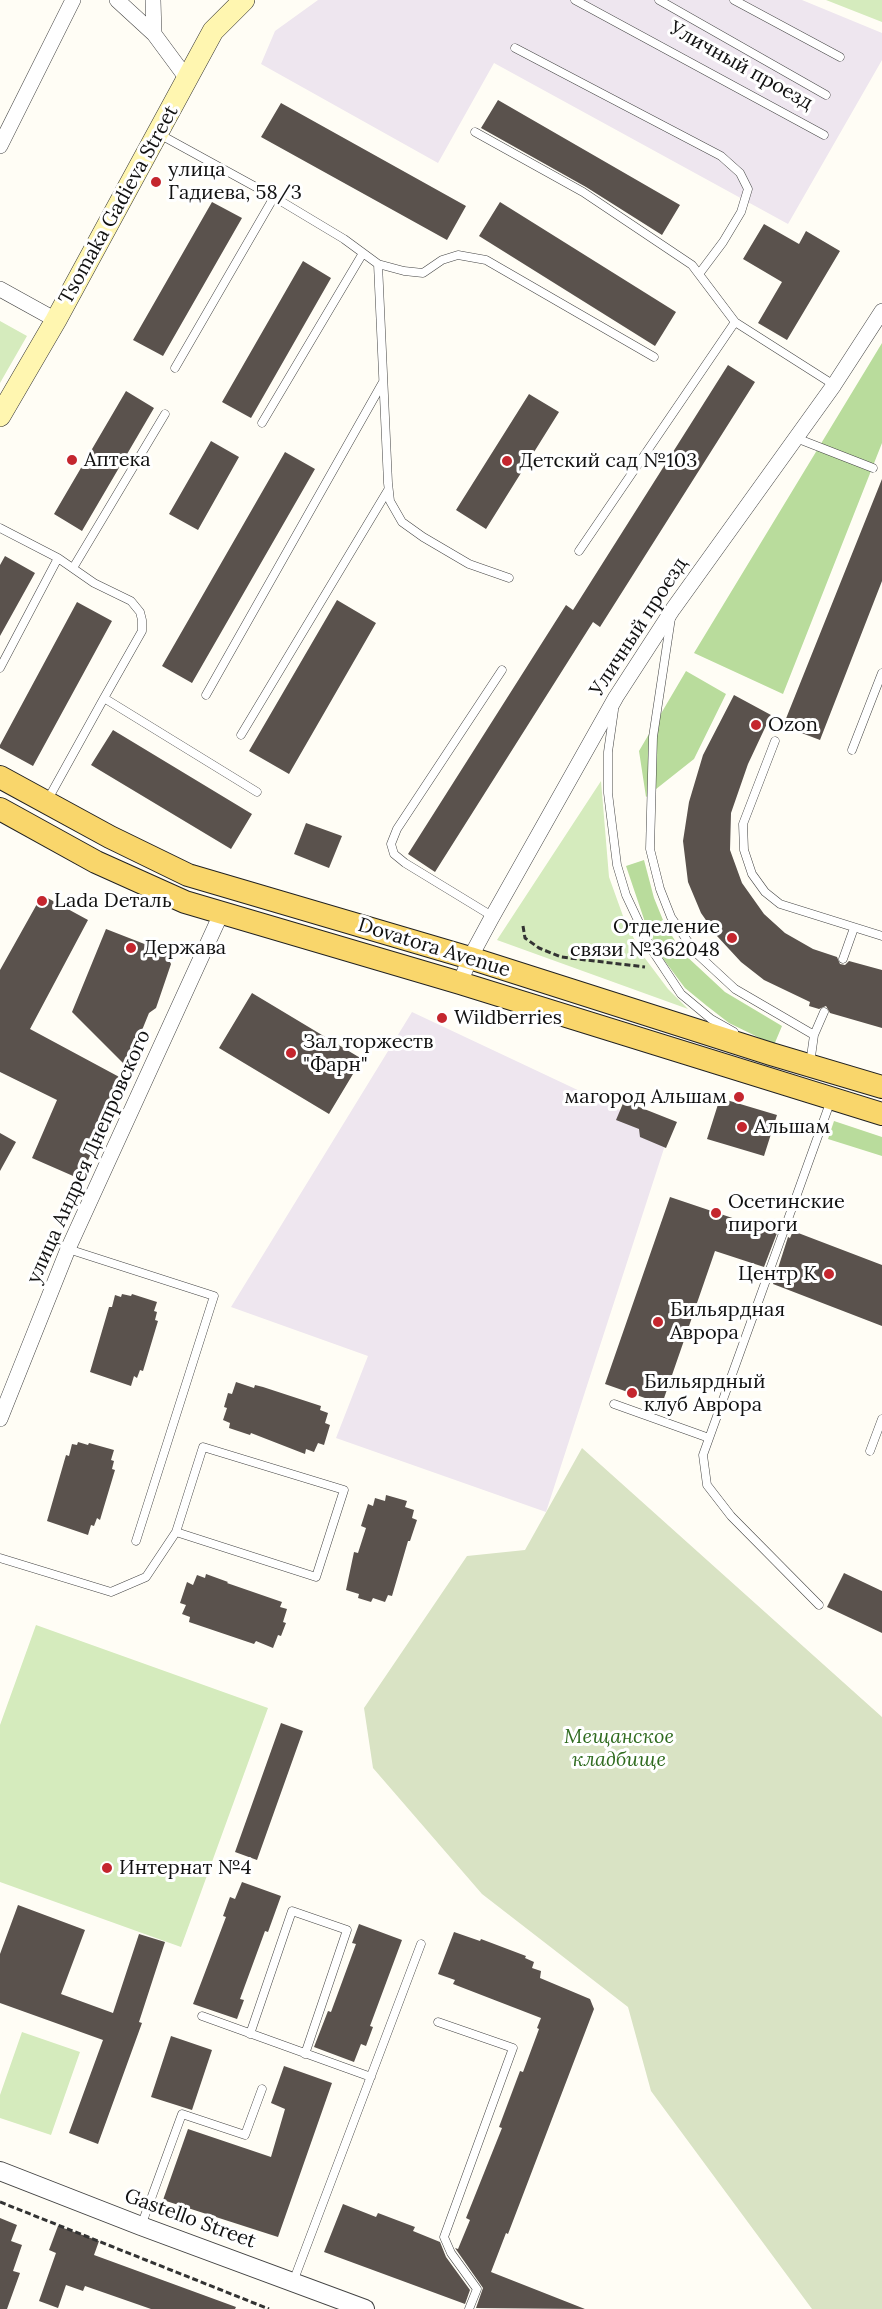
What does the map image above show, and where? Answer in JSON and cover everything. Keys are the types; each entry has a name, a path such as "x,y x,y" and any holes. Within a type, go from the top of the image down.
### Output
{"main road":[{"name":"Tsomaka Gadieva Street","path":"0,416 56,321 213,31 244,0"},
{"name":"Dovatora Avenue","path":"0,777 188,876 470,958 882,1087"},
{"name":"Dovatora Avenue","path":"0,809 96,862 185,903 460,984 882,1114"}],"street":[{"path":"0,146 73,0"},
{"path":"117,0 154,34 188,80"},
{"path":"153,0 154,34"},
{"path":"0,290 56,321"},
{"name":"Уличный проезд","path":"460,984 470,958 492,916 616,697 673,609 834,385 882,311"},
{"name":"улица Андрея Днепровского","path":"0,1419 68,1249 221,914"},
{"name":"Gastello Street","path":"0,2171 365,2309"}],"lane":[{"name":"Уличный проезд","path":"575,0 824,135"},
{"path":"659,0 826,95"},
{"path":"734,0 840,57"},
{"path":"515,48 722,156 740,173 748,189 741,212 723,242 699,274"},
{"path":"475,132 583,192 692,266 735,322 834,385"},
{"path":"158,134 274,197 344,239 378,264 423,273 442,260 458,255 486,260 654,357"},
{"path":"175,368 274,197"},
{"path":"262,423 363,253"},
{"path":"378,264 390,501 402,522 423,537 469,564 509,578"},
{"path":"579,552 735,322"},
{"path":"206,695 383,381"},
{"path":"72,568 165,414"},
{"path":"795,437 873,468"},
{"path":"241,735 388,490"},
{"path":"0,528 58,558 94,582 131,601 140,612 142,620 142,631 46,802"},
{"path":"0,668 58,558"},
{"path":"673,609 653,736 650,849 660,889 671,917 695,952 735,989 814,1035"},
{"path":"492,916 405,863 394,854 391,844 396,829 502,670"},
{"path":"852,750 882,673"},
{"path":"616,697 608,752 608,793 617,865 634,913 652,950 681,994 711,1019 771,1054"},
{"path":"104,698 257,792"},
{"path":"775,741 742,824 744,850 752,874 765,892 780,904 882,936"},
{"path":"843,959 854,928"},
{"path":"810,1066 814,1035 824,1012"},
{"path":"819,1605 731,1516 707,1485 703,1455 831,1098"},
{"path":"68,1249 214,1296 136,1541"},
{"path":"614,1404 708,1438"},
{"path":"870,1451 882,1419"},
{"path":"0,1558 111,1592 146,1577 176,1532 203,1447 344,1490 316,1577 176,1532"},
{"path":"250,2034 292,1911 347,1930 305,2054"},
{"path":"293,2282 421,1944"},
{"path":"201,2016 371,2077"},
{"path":"438,2022 513,2048 444,2236 451,2253 477,2289 469,2309"},
{"path":"141,2226 182,2114 245,2135 262,2089"}],"path":[{"path":"524,926 525,938 539,948 561,957 645,967"},
{"path":"0,2202 269,2309"}],"shaded area":[{"path":"318,0 802,0 882,33 882,60 788,224 494,63 438,163 261,64 275,31"},
{"path":"412,1012 669,1133 546,1512 336,1438 368,1356 231,1307"}],"green space":[{"path":"826,0 882,0 882,22"},
{"path":"0,321 27,336 0,383"},
{"path":"882,343 882,443 783,694 694,653"},
{"path":"686,671 726,694 694,759 646,797 639,751"},
{"path":"601,781 609,877 623,916 641,953 668,989 688,1009 497,940"},
{"path":"644,860 654,898 665,925 683,953 725,992 782,1026 774,1045 729,1023 685,988 664,960 648,931 626,866"},
{"path":"834,1121 882,1137 882,1156 828,1139"},
{"name":"Мещанское кладбище","path":"582,1448 882,1717 882,2309 812,2309 651,2091 628,2007 482,1894 373,1768 364,1708 467,1556 525,1550"},
{"path":"36,1625 268,1708 181,1947 0,1882 0,1725"},
{"path":"22,2032 80,2052 51,2135 0,2118 0,2095"}],"building":[{"path":"498,100 680,205 662,235 586,187 481,128"},
{"path":"281,103 466,206 447,240 261,137"},
{"path":"212,202 242,218 163,356 133,340"},
{"path":"500,202 676,312 655,346 479,236"},
{"path":"764,224 799,244 806,231 840,251 787,340 758,323 782,282 743,259"},
{"path":"303,261 331,278 251,418 222,402"},
{"path":"728,365 755,382 600,627 593,622 435,872 408,854 566,605 573,610"},
{"path":"126,391 154,408 82,531 54,514"},
{"name":"Детский сад №103","path":"529,394 559,412 486,529 456,510"},
{"path":"211,441 239,457 198,530 169,514"},
{"path":"285,452 315,469 192,683 162,666"},
{"path":"882,479 882,581 820,740 783,726"},
{"path":"5,556 35,573 0,636 0,565"},
{"path":"337,600 376,623 289,774 249,751"},
{"path":"77,602 112,621 33,766 0,748 0,745"},
{"path":"734,695 771,715 748,764 731,813 730,850 742,883 764,914 785,933 813,949 837,957 840,964 845,965 849,961 882,970 882,1028 830,1013 826,1006 819,1009 809,1006 810,1002 764,980 741,962 717,936 701,913 688,882 683,841 689,802 703,755"},
{"path":"113,730 252,814 231,849 91,765"},
{"path":"306,823 342,836 329,868 294,854"},
{"path":"42,895 88,920 30,1029 123,1079 80,1179 32,1158 57,1100 0,1072 0,970"},
{"path":"106,929 165,952 171,964 156,1008 149,1013 127,1067 72,1012"},
{"name":"Зал торжеств \"Фарн\"","path":"252,993 362,1059 329,1114 219,1048"},
{"name":"Альшам","path":"720,1098 777,1115 764,1156 707,1139"},
{"path":"624,1101 677,1122 666,1148 640,1137 639,1129 616,1120"},
{"path":"0,1133 16,1142 0,1171"},
{"name":"Бильярдная Аврора","path":"670,1197 777,1233 764,1267 715,1251 662,1404 605,1384"},
{"name":"Центр К","path":"793,1231 882,1265 882,1326 773,1284 788,1237 790,1238"},
{"path":"122,1294 131,1296 132,1294 157,1302 154,1311 157,1312 155,1320 158,1321 143,1371 140,1370 137,1378 134,1376 131,1386 90,1372 109,1307 112,1307 115,1295 121,1297"},
{"path":"236,1382 254,1388 255,1385 263,1387 321,1406 320,1410 328,1413 325,1423 330,1425 324,1445 318,1443 314,1452 306,1449 305,1454 251,1433 250,1435 229,1428 230,1423 223,1420 227,1408 224,1407 228,1393 232,1394"},
{"path":"78,1442 114,1450 111,1460 114,1461 112,1469 115,1470 100,1520 97,1518 94,1526 91,1525 88,1535 47,1521 66,1455 69,1456 72,1444 77,1445"},
{"path":"386,1495 407,1501 405,1507 414,1510 412,1518 417,1520 410,1541 408,1541 392,1596 388,1595 385,1602 373,1598 371,1602 358,1598 359,1594 346,1590 354,1552 358,1553 366,1528 361,1526 368,1504 373,1506 375,1498 385,1501"},
{"path":"844,1573 882,1591 882,1633 827,1607"},
{"path":"206,1574 282,1602 280,1607 287,1609 283,1622 286,1623 273,1648 189,1622 190,1617 182,1614 186,1605 180,1603 187,1582 193,1585 197,1575 205,1578"},
{"path":"281,1723 303,1731 257,1860 235,1852"},
{"path":"242,1882 281,1896 268,1932 265,1931 240,1999 244,2000 237,2019 193,2004 226,1917 223,1916 230,1897 235,1899"},
{"path":"18,1905 85,1930 61,1994 113,2013 139,1934 165,1942 139,2022 142,2023 98,2144 69,2133 103,2040 0,2003 0,1954"},
{"path":"359,1924 402,1940 370,2026 373,2027 366,2046 361,2044 354,2062 314,2047 328,2011 331,2012 356,1944 352,1943"},
{"path":"454,1932 480,1941 481,1939 526,1956 525,1958 534,1962 532,1968 541,1971 540,1978 590,1999 594,2009 508,2234 506,2233 491,2272 585,2309 476,2308 483,2288 455,2248 458,2249 470,2220 466,2218 502,2128 499,2127 520,2071 523,2072 541,2018 453,1984 455,1980 438,1974"},
{"path":"171,2036 212,2050 192,2110 151,2097"},
{"path":"284,2066 332,2083 278,2237 163,2200 188,2129 271,2157 285,2109 271,2103"},
{"path":"343,2204 376,2217 378,2213 415,2227 413,2231 440,2242 446,2257 470,2290 465,2304 324,2252"},
{"path":"0,2218 17,2225 11,2241 22,2245 13,2271 20,2273 7,2309 0,2309"},
{"path":"58,2226 99,2241 94,2255 236,2307 235,2309 151,2309 85,2286 83,2291 66,2285 58,2308 39,2301 56,2253 49,2250"}],"place":[{"name":"улица Гадиева, 58/3","path":"156,182"},
{"name":"Аптека","path":"72,460"},
{"name":"Детский сад №103","path":"507,461"},
{"name":"Ozon","path":"756,725"},
{"name":"Lada Dеталь","path":"42,901"},
{"name":"Отделение связи №362048","path":"732,938"},
{"name":"Держава","path":"131,948"},
{"name":"Wildberries","path":"442,1018"},
{"name":"Зал торжеств \"Фарн\"","path":"291,1053"},
{"name":"магород Альшам","path":"739,1097"},
{"name":"Альшам","path":"742,1127"},
{"name":"Осетинские пироги","path":"716,1213"},
{"name":"Центр К","path":"829,1274"},
{"name":"Бильярдная Аврора","path":"658,1322"},
{"name":"Бильярдный клуб Аврора","path":"632,1393"},
{"name":"Интернат №4","path":"107,1868"}]}
